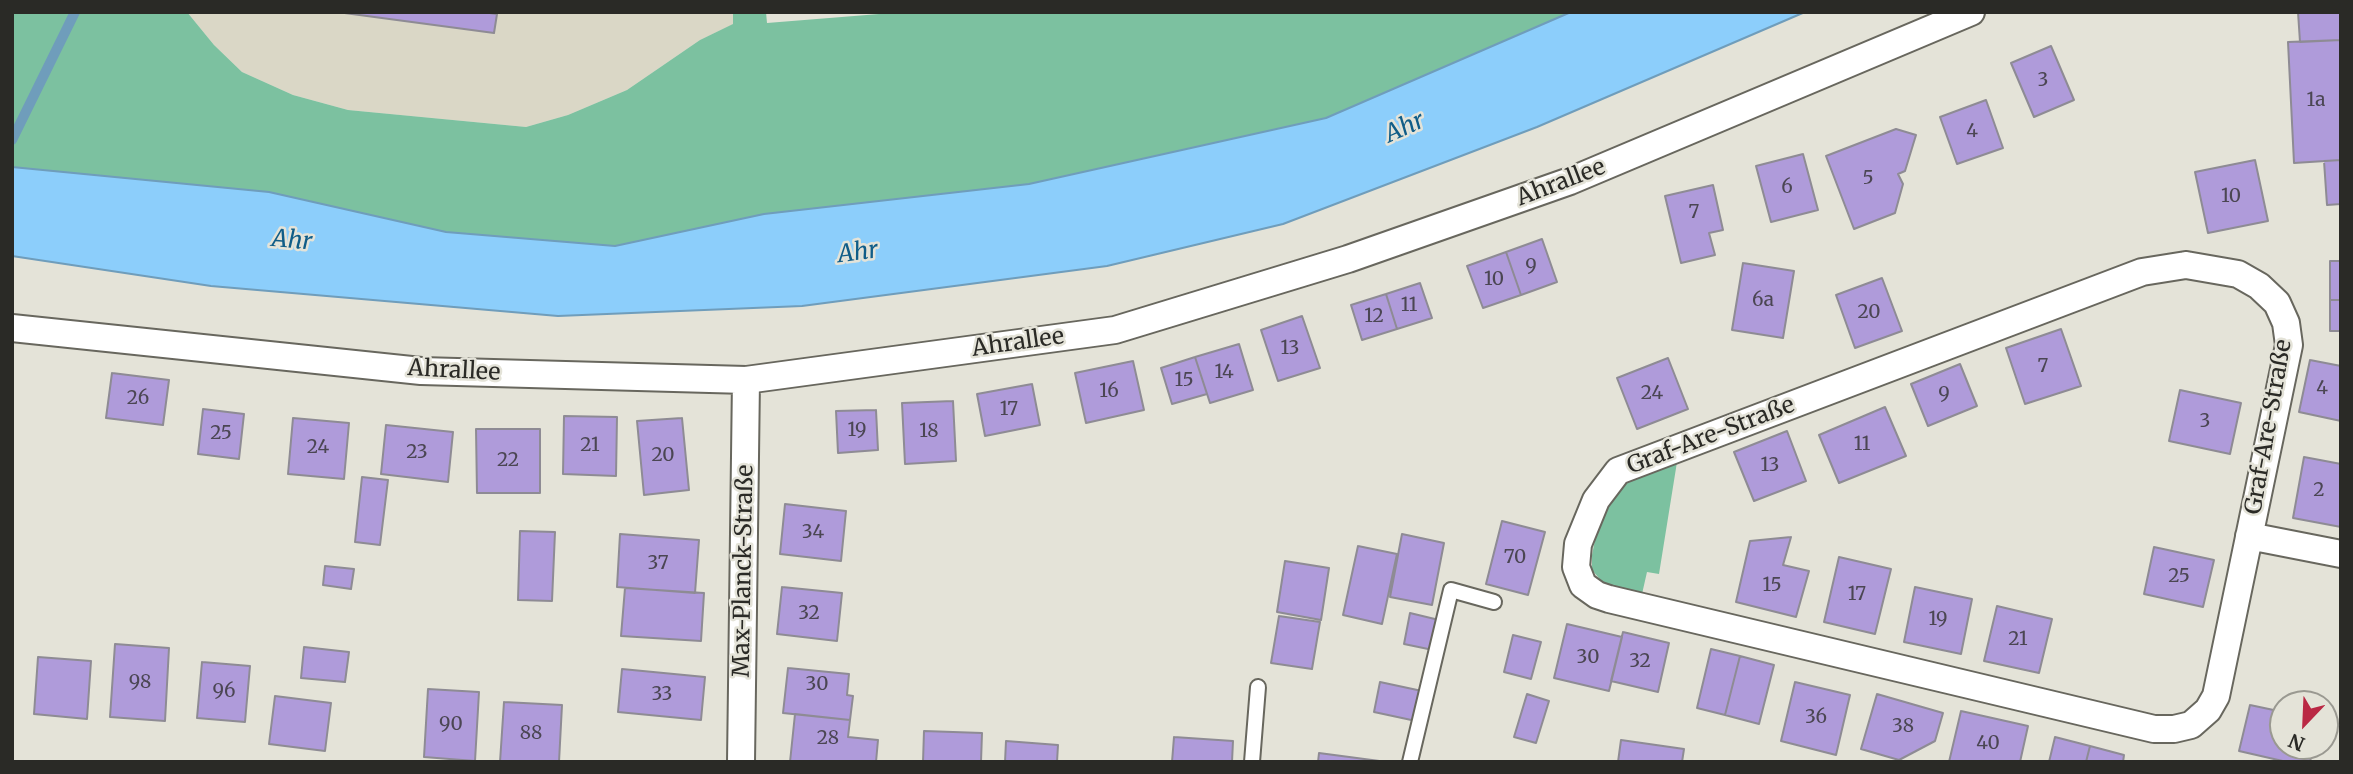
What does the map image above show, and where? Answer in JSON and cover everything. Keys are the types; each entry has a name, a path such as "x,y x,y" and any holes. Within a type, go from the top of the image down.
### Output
{"street":[{"name":"Ahrallee","path":"12,328 421,371 746,380 1115,330 1348,258 1570,181 1971,12"},
{"name":"Graf-Are-Straße","path":"2186,265 2238,274 2259,286 2277,303 2286,323 2288,345 2249,536 2216,696 2208,710 2191,725 2174,729 2154,729 1609,600 1583,585 1576,566 1578,544 1596,500 1618,471 2142,272 2186,265"},
{"name":"Max-Planck-Straße","path":"741,762 746,380"},
{"name":"Graf-Are-Straße","path":"2249,536 2341,554"}],"lane":[{"path":"1410,762 1451,590 1494,603"},
{"path":"1252,762 1258,687"}],"shaded area":[{"path":"187,12 733,12 734,24 700,40 627,90 568,115 526,127 348,110 293,95 242,72 214,45"}],"green space":[{"path":"12,12 187,12 214,45 242,72 293,95 348,110 526,127 568,115 627,90 700,40 733,24 733,12 766,12 767,23 904,12 1571,12 1326,118 1029,184 764,214 615,246 446,232 269,192 12,167"},
{"path":"1677,462 1659,574 1647,572 1642,594 1604,584 1592,570 1592,555 1606,509 1620,486"}],"water":[{"name":"Ahr","path":"1571,12 1805,12 1537,127 1283,224 1107,266 802,306 558,316 211,286 12,256 12,167 269,192 446,232 615,246 764,214 1029,184 1326,118"}],"building":[{"path":"337,12 482,12 497,14 494,33"},
{"path":"2298,12 2341,12 2341,40 2300,42"},
{"path":"2341,40 2341,160 2294,163 2288,42"},
{"path":"2051,46 2074,100 2034,117 2011,63"},
{"path":"1986,100 2003,148 1957,164 1940,117"},
{"path":"1896,129 1916,135 1905,171 1898,174 1903,184 1895,213 1854,229 1826,156"},
{"path":"1803,154 1818,210 1771,222 1756,166"},
{"path":"2255,160 2268,221 2208,233 2195,172"},
{"path":"2341,160 2341,204 2327,205 2324,161"},
{"path":"1713,185 1723,230 1709,233 1715,255 1681,263 1665,196"},
{"path":"1542,239 1557,282 1521,295 1506,252"},
{"path":"1506,252 1521,295 1483,308 1467,266"},
{"path":"2330,261 2341,261 2341,300 2330,300"},
{"path":"1743,263 1794,271 1783,338 1732,330"},
{"path":"1882,278 1902,331 1855,348 1836,295"},
{"path":"1420,283 1432,318 1397,329 1386,294"},
{"path":"1386,294 1397,329 1362,340 1351,305"},
{"path":"2330,300 2341,300 2341,331 2330,331"},
{"path":"1302,316 1320,368 1278,381 1261,330"},
{"path":"2061,329 2081,386 2025,404 2006,348"},
{"path":"1239,344 1253,390 1210,403 1195,357"},
{"path":"1195,357 1207,394 1172,404 1161,368"},
{"path":"1668,358 1688,409 1637,429 1617,378"},
{"path":"2310,360 2341,366 2341,421 2299,412"},
{"path":"1133,361 1144,410 1086,423 1075,373"},
{"path":"1960,364 1977,406 1928,426 1911,384"},
{"path":"112,373 169,380 163,425 106,418"},
{"path":"1032,384 1040,425 985,436 977,394"},
{"path":"2180,390 2241,403 2230,454 2169,441"},
{"path":"953,401 956,461 905,464 902,403"},
{"path":"1885,407 1906,456 1839,483 1819,435"},
{"path":"203,409 244,414 239,459 198,454"},
{"path":"876,410 878,450 838,453 836,411"},
{"path":"564,416 617,417 616,476 563,474"},
{"path":"293,418 349,423 344,479 288,474"},
{"path":"682,418 689,490 644,495 637,421"},
{"path":"386,425 453,432 448,482 381,474"},
{"path":"476,429 540,429 540,493 477,493"},
{"path":"1787,431 1806,481 1754,501 1734,452"},
{"path":"2304,457 2341,464 2341,527 2293,518"},
{"path":"362,477 388,480 380,545 355,542"},
{"path":"785,504 846,511 841,561 780,554"},
{"path":"1502,521 1545,532 1528,595 1486,584"},
{"path":"520,531 555,532 552,601 518,600"},
{"path":"620,534 699,540 695,593 617,587"},
{"path":"1402,534 1444,543 1432,605 1390,597"},
{"path":"1791,537 1783,565 1809,571 1796,617 1736,602 1750,541"},
{"path":"1358,546 1397,554 1382,624 1343,615"},
{"path":"2154,547 2214,560 2203,607 2144,594"},
{"path":"1839,557 1891,569 1875,634 1824,622"},
{"path":"1285,561 1329,568 1321,620 1277,612"},
{"path":"325,566 354,569 351,589 323,585"},
{"path":"782,587 842,593 837,641 777,634"},
{"path":"1915,587 1972,599 1961,654 1904,642"},
{"path":"625,588 704,593 701,641 621,636"},
{"path":"1997,606 2052,619 2039,673 1984,661"},
{"path":"1410,613 1439,620 1433,650 1404,644"},
{"path":"1279,616 1320,622 1312,669 1271,663"},
{"path":"1567,624 1622,637 1609,691 1554,678"},
{"path":"1623,632 1669,643 1658,692 1611,681"},
{"path":"1513,635 1541,642 1531,679 1504,672"},
{"path":"115,644 169,648 165,721 110,717"},
{"path":"304,647 349,652 345,682 301,678"},
{"path":"1711,649 1740,656 1725,715 1697,708"},
{"path":"1740,656 1774,665 1759,724 1725,715"},
{"path":"38,657 91,661 87,719 34,714"},
{"path":"202,662 250,666 245,722 197,718"},
{"path":"788,668 849,674 847,695 853,696 850,720 783,713"},
{"path":"622,669 705,677 701,720 618,712"},
{"path":"1380,682 1422,691 1416,721 1374,712"},
{"path":"1795,682 1850,695 1836,755 1781,741"},
{"path":"428,689 479,692 475,761 424,757"},
{"path":"1527,694 1549,701 1536,743 1514,737"},
{"path":"1877,694 1943,713 1935,741 1899,760 1861,749"},
{"path":"275,696 331,703 325,751 269,744"},
{"path":"504,702 562,705 559,762 500,762"},
{"path":"2250,705 2269,709 2269,758 2239,751"},
{"path":"1961,711 2028,726 2020,762 1949,762"},
{"path":"795,714 850,720 848,737 878,740 876,762 790,762"},
{"path":"924,731 982,733 981,762 923,762"},
{"path":"1174,737 1233,741 1232,762 1172,762"},
{"path":"2055,737 2090,746 2086,762 2049,762"},
{"path":"1621,740 1684,749 1682,762 1618,762"},
{"path":"1006,741 1058,745 1057,762 1005,762"},
{"path":"2090,746 2124,755 2123,762 2086,762"},
{"path":"1319,753 1387,762 1318,762"},
{"path":"2278,760 2310,760 2310,762"}],"waterway":[{"path":"12,140 75,12"}]}
